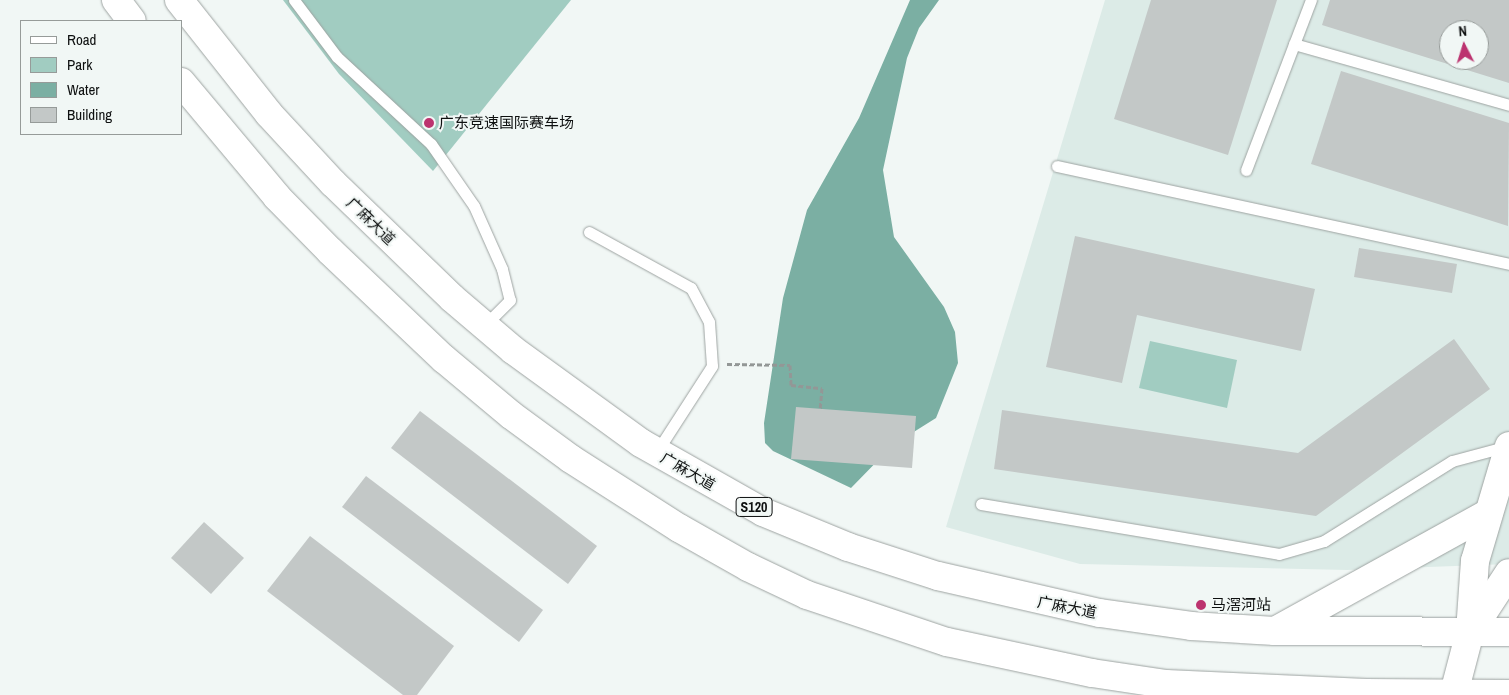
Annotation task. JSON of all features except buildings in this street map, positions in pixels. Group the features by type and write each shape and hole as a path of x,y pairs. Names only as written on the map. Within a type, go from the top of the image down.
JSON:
{"main road":[{"path":"116,0 131,20"},
{"name":"广麻大道","path":"179,0 269,114 333,184 484,326 579,401 656,453 763,512 848,547 938,576 1100,613 1191,626 1275,631 1509,632"},
{"path":"182,83 277,197 330,251 444,359 571,459 679,528 748,568 806,595 885,623 947,642 1092,674 1166,684 1509,694"},
{"path":"1454,693 1470,632 1475,561 1509,446"},
{"path":"1275,631 1489,513"},
{"path":"1470,632 1509,573"}],"lane":[{"path":"294,0 337,57 430,144 474,206 502,269 510,300 484,326"},
{"path":"1246,170 1311,0"},
{"path":"1294,44 1509,105"},
{"path":"1057,166 1509,264"},
{"path":"588,232 691,288 709,322 712,366 656,453"},
{"path":"981,504 1279,554 1324,541 1452,461 1509,446"}],"path":[{"path":"742,362 790,365 791,385 822,388 820,409"}],"shaded area":[{"path":"1105,0 1509,0 1509,564 1347,570 1080,564 946,527"}],"green space":[{"name":"广东竞速国际赛车场","path":"283,0 571,0 433,171 339,74"},
{"path":"1150,341 1237,360 1227,408 1139,388"}],"water":[{"path":"910,0 939,0 919,28 907,58 883,170 894,237 944,307 955,332 958,363 936,418 893,445 851,488 773,451 765,443 764,423 783,298 807,210 859,118"}],"place":[{"name":"广东竞速国际赛车场","path":"429,123"},
{"name":"马滘河站","path":"1201,605"}]}
